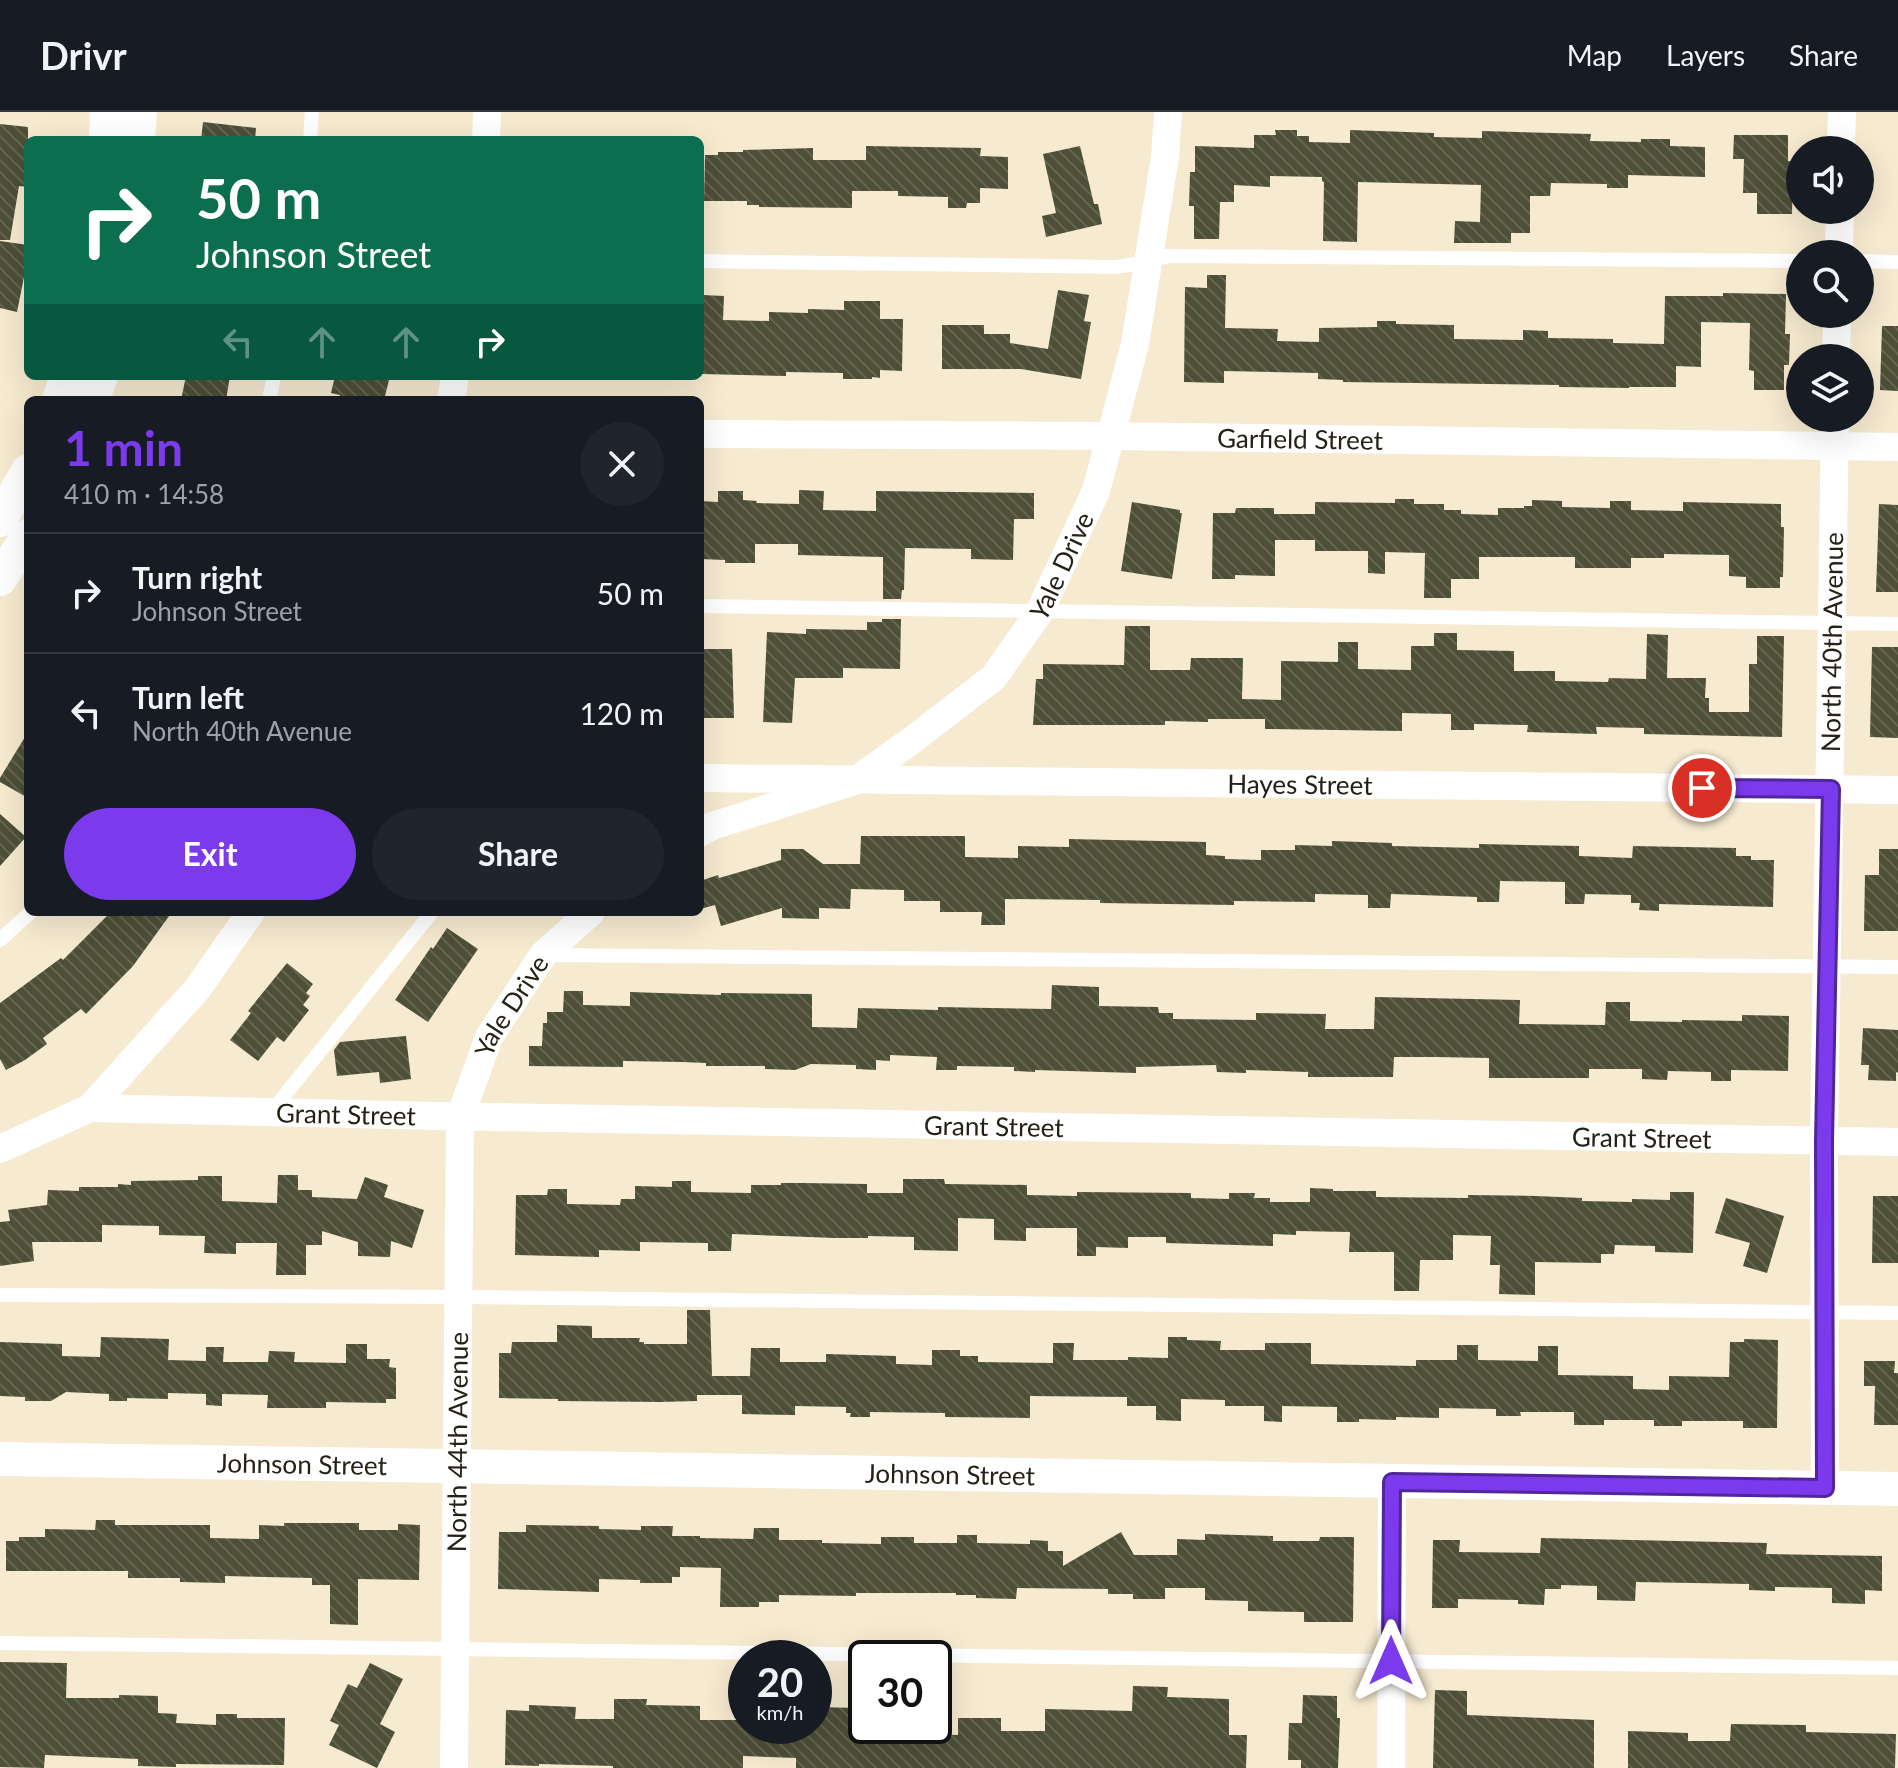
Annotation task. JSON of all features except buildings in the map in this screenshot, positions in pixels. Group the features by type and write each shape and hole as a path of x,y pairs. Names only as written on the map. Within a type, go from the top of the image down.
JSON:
{"street":[{"path":"106,136 107,112"},
{"path":"138,136 140,112"},
{"path":"486,136 487,112"},
{"name":"Yale Drive","path":"704,831 855,781 994,677 1040,611 1096,491 1135,344 1165,157 1168,112"},
{"path":"1841,136 1842,112"},
{"name":"North 40th Avenue","path":"1825,1488 1824,1141 1835,432"},
{"name":"Garfield Street","path":"704,434 1111,436 1898,447"},
{"path":"0,520 24,478"},
{"path":"0,577 24,542"},
{"name":"Hayes Street","path":"704,778 1898,790"},
{"path":"0,1149 90,1108 198,988 248,916"},
{"name":"Yale Drive","path":"460,1117 489,1037 543,955 587,916"},
{"name":"Grant Street","path":"90,1108 1898,1142"},
{"name":"North 44th Avenue","path":"454,1768 460,1117"},
{"name":"Johnson Street","path":"0,1459 1898,1489"},
{"path":"1391,1768 1392,1482"}],"lane":[{"path":"310,136 312,112"},
{"path":"704,261 1115,267 1167,256 1786,261"},
{"path":"1874,261 1898,262"},
{"path":"704,606 1898,624"},
{"path":"0,940 27,916"},
{"path":"271,1112 429,916"},
{"path":"543,955 1898,967"},
{"path":"0,1295 1898,1313"},
{"path":"0,1643 1898,1668"}],"route":[{"path":"1391,1661 1392,1482 1825,1488 1824,1141 1831,789 1702,788"}]}
